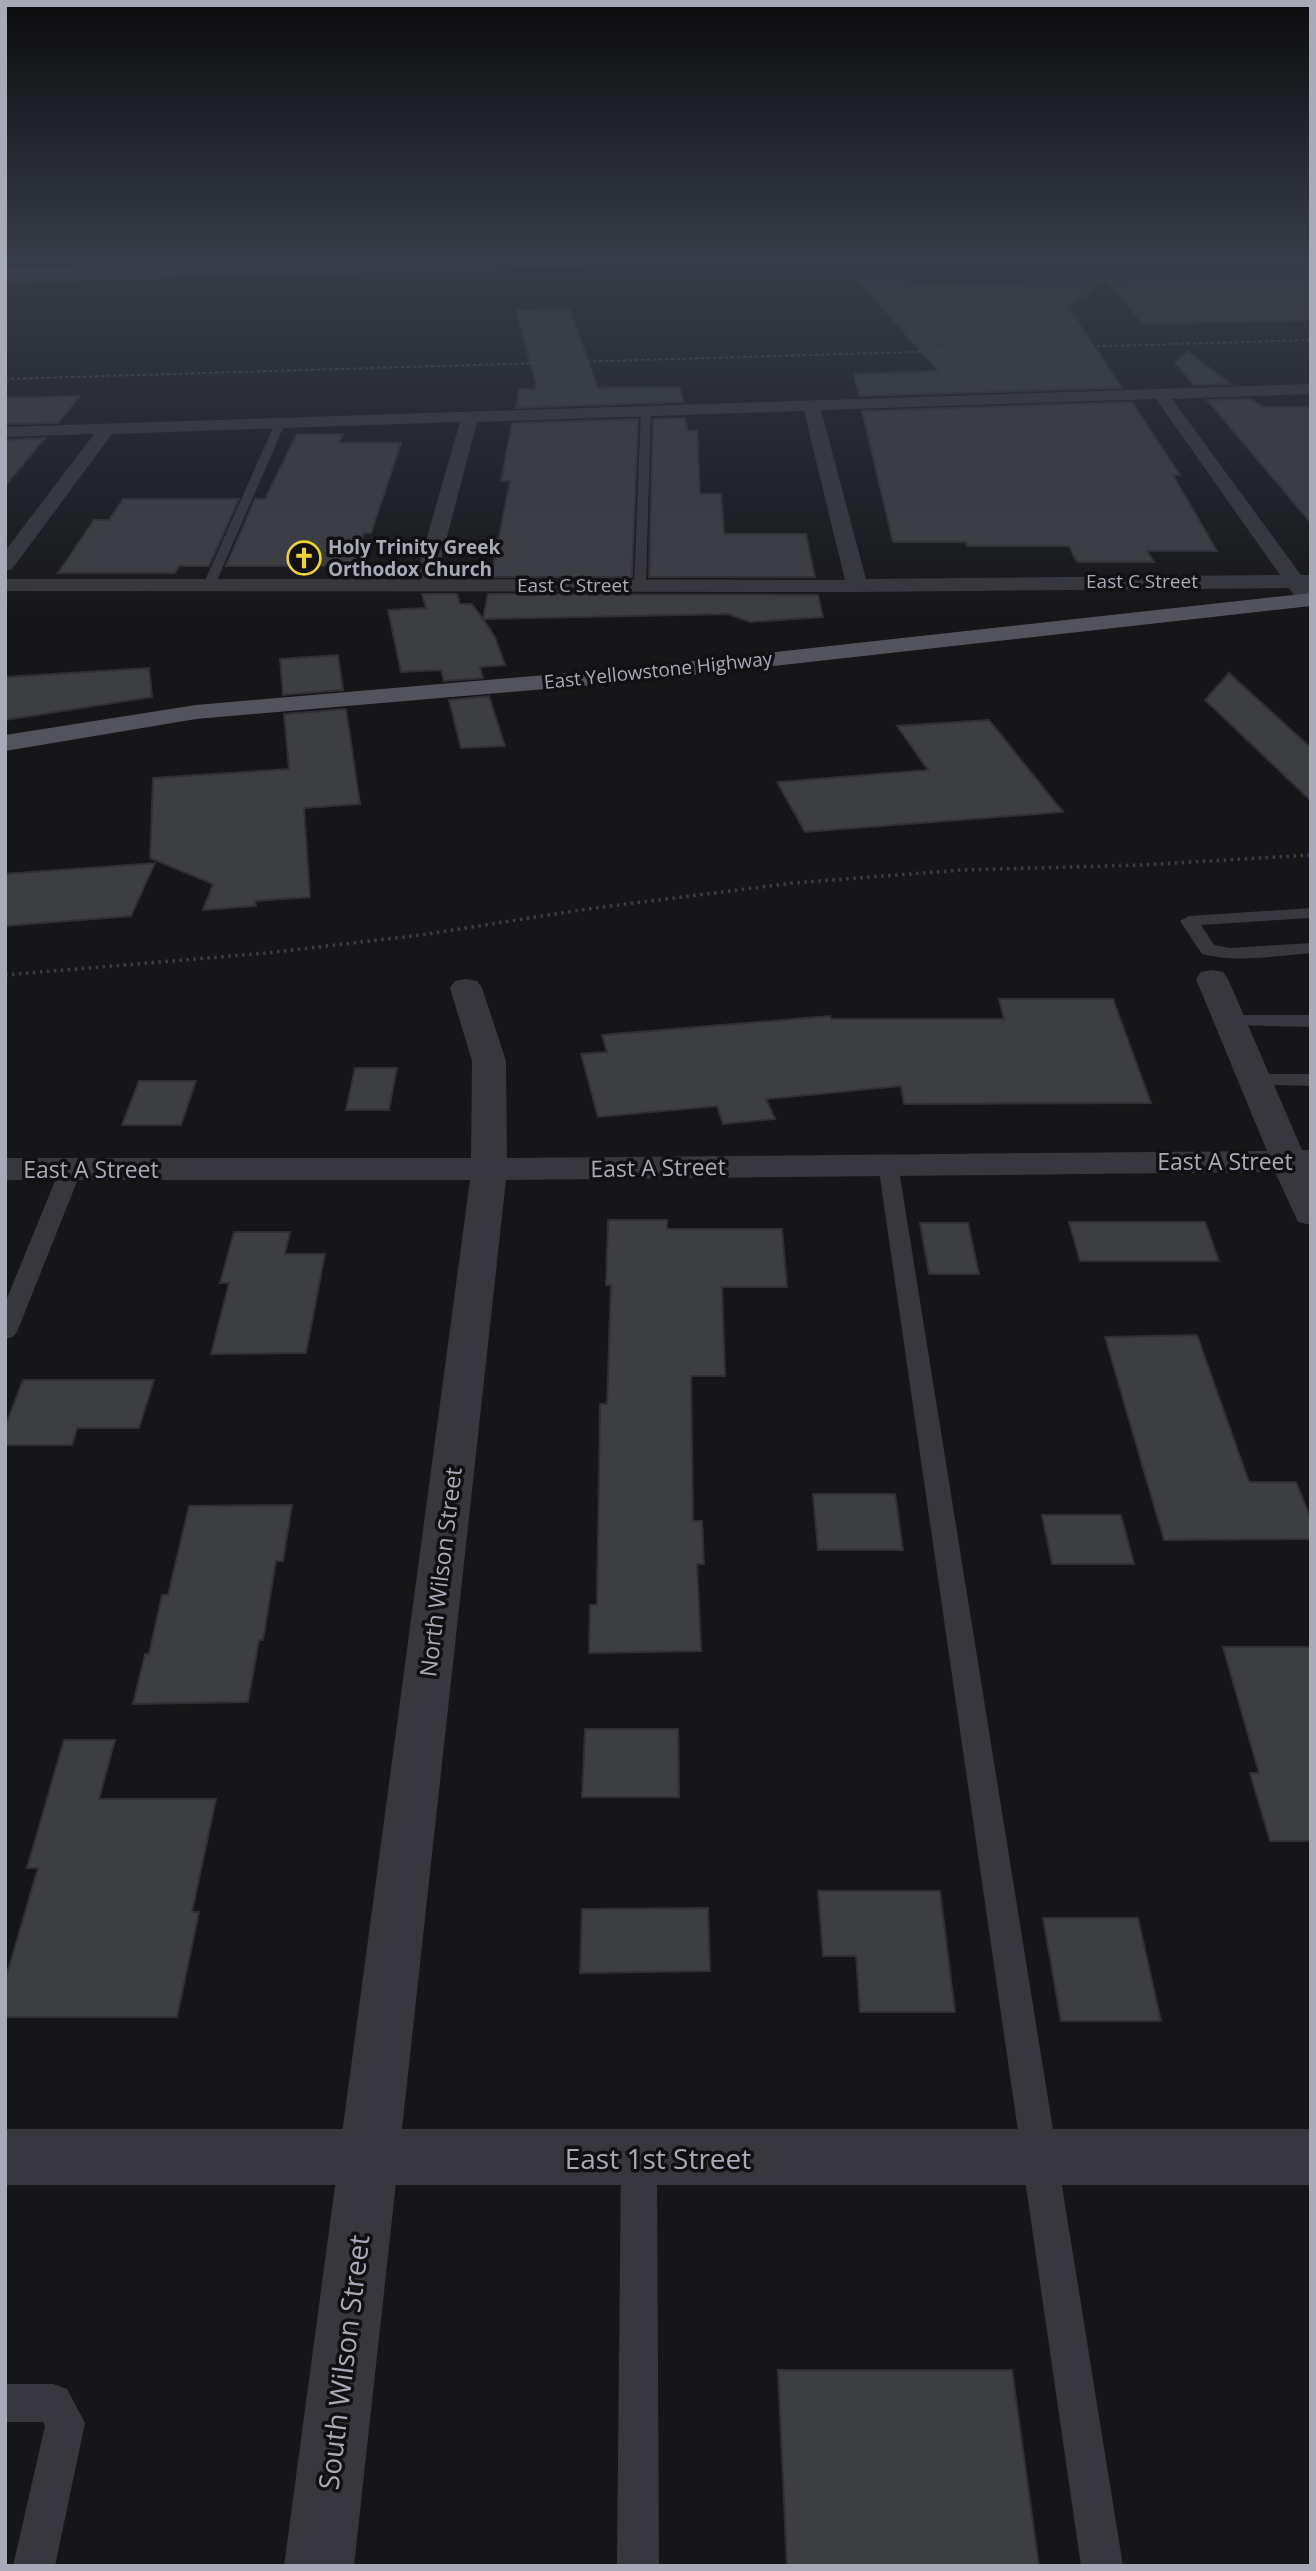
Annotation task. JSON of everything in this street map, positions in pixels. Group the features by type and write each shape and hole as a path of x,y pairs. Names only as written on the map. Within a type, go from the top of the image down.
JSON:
{"main road":[{"name":"East Yellowstone Highway","path":"5,743 196,712 639,674 1178,612 1306,590"}],"street":[{"path":"5,432 1311,389"},
{"path":"1162,396 1306,590"},
{"path":"811,405 856,586"},
{"path":"424,586 470,417"},
{"path":"5,565 107,429"},
{"name":"East C Street","path":"5,585 972,584 1306,590"},
{"name":"East C Street","path":"972,584 1120,593 1160,601 1178,612"},
{"path":"1212,979 1255,1080 1299,1161 1311,1214"},
{"name":"North Wilson Street","path":"367,2158 489,1169 489,1061 466,989"},
{"name":"East A Street","path":"5,1169 489,1169 1299,1161"},
{"name":"East 1st Street","path":"5,2157 1311,2157"},
{"name":"South Wilson Street","path":"319,2566 367,2158"}],"lane":[{"path":"640,585 646,410"},
{"path":"209,585 281,421"},
{"path":"1311,913 1189,921 1208,950 1230,953 1311,948"},
{"path":"1230,1021 1311,1021"},
{"path":"1255,1080 1311,1080"},
{"path":"888,1164 1102,2566"},
{"path":"5,1332 71,1169"},
{"path":"638,2566 639,2158"},
{"path":"5,2403 53,2403 65,2423 34,2566"}],"path":[{"path":"5,975 267,954 793,883 962,870 1141,865 1311,855"}],"building":[{"path":"534,377 594,377 598,388 680,387 683,402 516,408 519,389 535,389"},
{"path":"855,377 1115,377 1122,388 859,396"},
{"path":"1187,377 1222,377 1231,384 1194,385"},
{"path":"80,396 58,423 5,424 5,398"},
{"path":"1251,399 1263,407 1311,407 1311,523 1207,400"},
{"path":"1132,402 1180,475 1173,475 1217,551 1147,551 1154,562 1077,562 1069,546 967,546 966,542 893,542 862,411"},
{"path":"685,418 688,431 697,431 700,494 721,494 724,534 806,534 815,577 649,577 653,419"},
{"path":"638,419 632,577 491,577 510,481 501,481 512,423"},
{"path":"297,434 343,434 339,443 401,443 371,533 364,533 353,566 226,566 255,499 265,499"},
{"path":"45,438 5,486 5,440"},
{"path":"123,499 239,499 209,566 179,566 175,573 58,573 94,520 109,520"},
{"path":"422,594 457,594 460,604 472,604 495,637 505,665 480,667 483,678 444,681 441,670 401,672 388,610 426,608"},
{"path":"488,594 818,595 823,617 750,622 728,614 483,619"},
{"path":"338,655 343,690 283,695 280,659"},
{"path":"149,668 152,697 5,720 5,677"},
{"path":"1229,673 1311,748 1311,801 1205,700"},
{"path":"489,696 505,746 461,748 449,700"},
{"path":"346,709 360,804 304,808 310,897 255,901 256,906 203,910 213,884 150,858 153,778 289,769 284,714"},
{"path":"989,720 1063,812 805,832 777,782 928,770 897,726"},
{"path":"155,863 131,916 5,926 5,874"},
{"path":"999,999 1113,999 1151,1103 904,1104 901,1086 766,1099 775,1119 723,1124 717,1106 598,1117 581,1054 607,1052 602,1035 830,1016 831,1019 1004,1019"},
{"path":"355,1068 397,1068 389,1110 346,1110"},
{"path":"139,1081 196,1081 181,1125 122,1125"},
{"path":"608,1220 667,1220 667,1229 782,1229 787,1287 722,1287 725,1376 691,1376 693,1521 702,1521 704,1564 697,1564 701,1651 589,1653 590,1605 597,1605 600,1404 607,1404 611,1285 606,1285"},
{"path":"1069,1222 1205,1222 1219,1261 1080,1261"},
{"path":"920,1223 968,1223 979,1274 929,1274"},
{"path":"234,1232 290,1232 285,1254 325,1254 306,1353 211,1354 229,1283 220,1283"},
{"path":"1197,1335 1249,1482 1296,1482 1311,1519 1311,1539 1164,1540 1105,1337"},
{"path":"23,1380 154,1380 139,1428 77,1428 72,1445 5,1445 5,1427"},
{"path":"813,1494 895,1494 903,1550 818,1550"},
{"path":"292,1505 283,1561 276,1561 263,1640 259,1640 248,1702 133,1704 145,1654 149,1654 162,1595 168,1595 189,1506"},
{"path":"1042,1515 1121,1515 1134,1564 1052,1564"},
{"path":"1223,1647 1311,1647 1311,1841 1270,1841 1250,1773 1259,1773"},
{"path":"585,1729 678,1729 679,1797 582,1797"},
{"path":"64,1740 115,1740 99,1799 216,1799 192,1912 199,1912 177,2017 5,2017 5,1981 38,1868 27,1868"},
{"path":"818,1891 940,1891 955,2012 860,2012 856,1956 823,1956"},
{"path":"708,1908 710,1971 580,1973 582,1909"},
{"path":"1043,1918 1138,1918 1161,2021 1061,2021"},
{"path":"778,2370 1012,2370 1039,2566 787,2566"}],"railway":[{"path":"5,379 73,377"}],"place":[{"name":"Holy Trinity Greek Orthodox Church","path":"304,558"}]}
